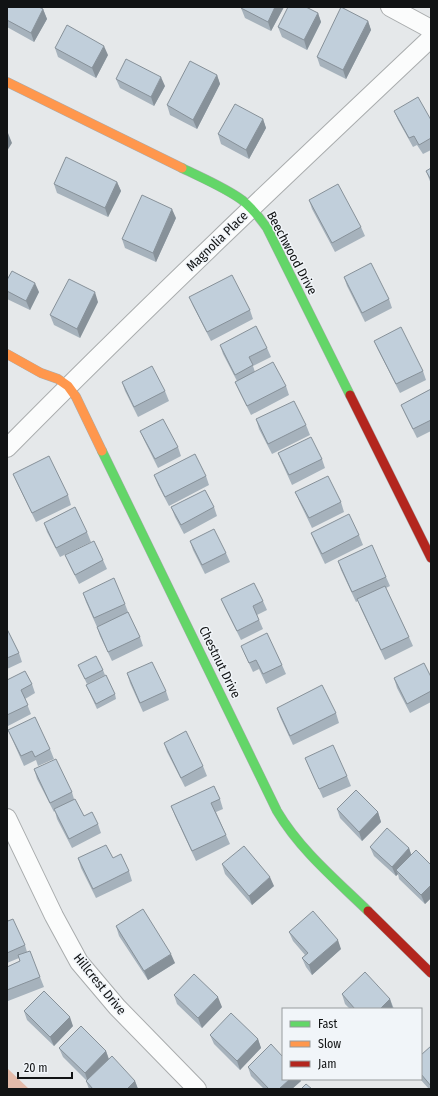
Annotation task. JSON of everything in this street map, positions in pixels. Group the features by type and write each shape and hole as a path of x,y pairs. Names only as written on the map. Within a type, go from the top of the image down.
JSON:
{"street":[{"path":"390,7 431,30"},
{"name":"Magnolia Place","path":"7,448 68,386 251,208 431,38"},
{"name":"Beechwood Drive","path":"7,82 220,187 242,200 251,208 267,228 431,558"},
{"name":"Chestnut Drive","path":"7,354 41,373 58,379 68,386 76,397 263,779 272,802 284,825 302,846 431,973"},
{"name":"Hillcrest Drive","path":"7,818 54,916 79,962 117,1007 197,1089"}],"shaded area":[{"path":"7,1068 29,1089 7,1089"}],"building":[{"path":"7,7 39,7 43,9 31,33 7,20"},
{"path":"275,7 268,22 241,8"},
{"path":"288,7 306,7 318,13 304,40 278,27"},
{"path":"341,7 368,21 343,70 317,57"},
{"path":"67,25 104,46 92,68 55,48"},
{"path":"126,59 161,77 151,97 116,79"},
{"path":"190,61 217,75 193,120 167,105"},
{"path":"418,97 431,120 431,138 419,145 414,136 409,138 394,111"},
{"path":"235,104 263,119 246,150 218,134"},
{"path":"66,157 117,182 105,208 54,184"},
{"path":"431,168 431,180 426,171"},
{"path":"338,184 361,227 332,243 309,200"},
{"path":"142,195 172,209 153,253 122,239"},
{"path":"371,263 389,299 362,313 344,277"},
{"path":"12,271 35,283 26,301 7,291 7,280"},
{"path":"232,275 250,310 207,332 189,297"},
{"path":"69,279 95,292 77,329 50,315"},
{"path":"256,326 267,348 249,357 253,365 235,375 220,345"},
{"path":"401,327 423,371 396,384 374,341"},
{"path":"273,362 286,386 247,406 235,382"},
{"path":"152,366 165,391 134,407 122,382"},
{"path":"431,389 431,420 413,429 401,405"},
{"path":"294,401 306,425 268,444 256,419"},
{"path":"163,419 178,447 155,459 140,431"},
{"path":"311,437 322,459 289,475 278,453"},
{"path":"195,454 206,476 165,497 154,475"},
{"path":"49,456 68,495 32,513 13,474"},
{"path":"328,476 341,502 309,518 295,492"},
{"path":"205,490 214,507 181,525 171,507"},
{"path":"75,507 87,532 56,548 44,523"},
{"path":"349,514 359,535 322,554 311,533"},
{"path":"214,529 226,553 202,565 190,541"},
{"path":"94,541 103,560 75,575 65,555"},
{"path":"372,545 386,577 352,592 338,561"},
{"path":"114,578 125,604 94,618 83,593"},
{"path":"254,583 263,601 253,606 259,620 237,631 221,599"},
{"path":"385,586 409,637 381,650 357,599"},
{"path":"128,612 140,637 108,652 97,627"},
{"path":"7,629 19,653 7,658"},
{"path":"267,633 282,665 263,674 256,660 249,663 241,646"},
{"path":"96,656 103,670 85,679 78,665"},
{"path":"152,662 166,691 140,703 127,673"},
{"path":"424,663 431,677 431,691 407,704 394,678"},
{"path":"25,671 32,684 21,690 28,705 7,715 7,680"},
{"path":"106,675 115,694 96,704 86,685"},
{"path":"322,685 336,713 290,736 277,708"},
{"path":"35,717 50,749 35,757 32,751 21,756 8,730"},
{"path":"186,731 203,766 181,778 164,743"},
{"path":"333,745 347,776 319,789 305,758"},
{"path":"56,759 72,792 50,803 34,769"},
{"path":"214,786 220,799 211,803 226,835 192,851 171,806"},
{"path":"356,790 378,812 359,832 337,809"},
{"path":"75,799 84,816 92,812 98,824 69,839 54,809"},
{"path":"387,828 409,848 392,867 370,847"},
{"path":"106,845 113,858 121,854 129,871 93,889 78,858"},
{"path":"244,846 270,877 249,896 222,864"},
{"path":"416,850 431,865 431,885 421,895 396,870"},
{"path":"143,909 171,954 144,971 116,926"},
{"path":"313,911 338,940 309,965 302,958 308,953 289,932"},
{"path":"7,918 8,921 13,919 25,945 7,953"},
{"path":"30,951 40,977 7,990 7,967 20,961 18,955"},
{"path":"365,972 390,999 381,1008 354,1008 342,994"},
{"path":"194,974 218,997 198,1018 174,995"},
{"path":"44,991 70,1017 50,1037 24,1011"},
{"path":"231,1013 258,1039 237,1061 210,1035"},
{"path":"81,1026 106,1051 85,1073 59,1048"},
{"path":"271,1044 282,1056 282,1080 289,1080 279,1089 269,1089 248,1067"},
{"path":"431,1046 431,1086 422,1075 422,1054"},
{"path":"112,1056 135,1081 127,1089 93,1089 86,1081"},
{"path":"306,1084 312,1089 301,1089"}],"traffic: fast":[{"path":"182,168 235,195 252,210 267,228 350,395"},
{"path":"102,451 277,811 296,839 307,852 368,911"}],"traffic: slow":[{"path":"7,82 182,168"},
{"path":"7,354 41,373 58,379 68,386 76,397 102,451"}],"traffic: jam":[{"path":"350,395 431,558"},
{"path":"368,911 431,973"}]}
